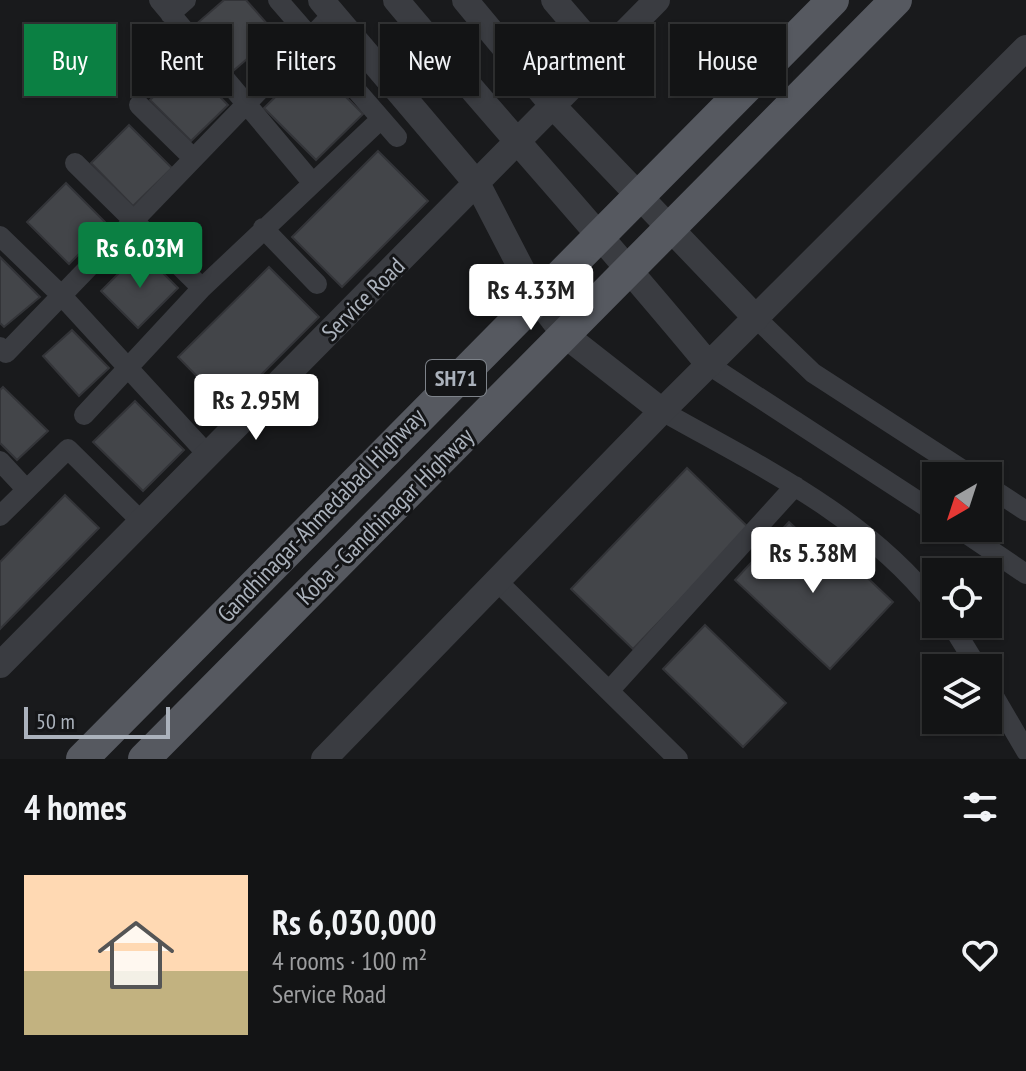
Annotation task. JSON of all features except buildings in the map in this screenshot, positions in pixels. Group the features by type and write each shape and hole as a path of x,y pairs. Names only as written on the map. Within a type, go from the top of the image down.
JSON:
{"main road":[{"name":"Gandhinagar-Ahmedabad Highway","path":"82,759 833,0"},
{"name":"Koba - Gandhinagar Highway","path":"144,759 896,0"}],"street":[{"path":"278,0 298,24"},
{"path":"396,0 517,144 600,233 709,365 922,504"},
{"path":"465,0 553,106 756,318 813,373 950,462"},
{"path":"554,0 575,24"},
{"name":"Service Road","path":"633,24 657,0"},
{"path":"172,5 244,105 311,181"},
{"path":"295,20 323,5"},
{"path":"316,24 323,5"},
{"path":"323,5 478,185 536,297 565,335 662,411 852,522 885,550 922,591"},
{"path":"324,759 662,411 1026,48"},
{"path":"0,347 6,353 253,96"},
{"path":"361,96 397,137"},
{"name":"Service Road","path":"0,665 563,96"},
{"path":"139,105 193,158"},
{"path":"84,415 202,288 311,181 381,119"},
{"path":"75,163 202,288"},
{"path":"263,228 317,284"},
{"path":"0,236 62,296 208,455"},
{"path":"0,516 68,449 142,522"},
{"path":"0,461 26,489"},
{"path":"609,691 795,486"},
{"path":"1002,495 1026,511"},
{"path":"979,542 1026,574"},
{"path":"497,581 678,759"},
{"path":"1002,710 1026,751"}]}
